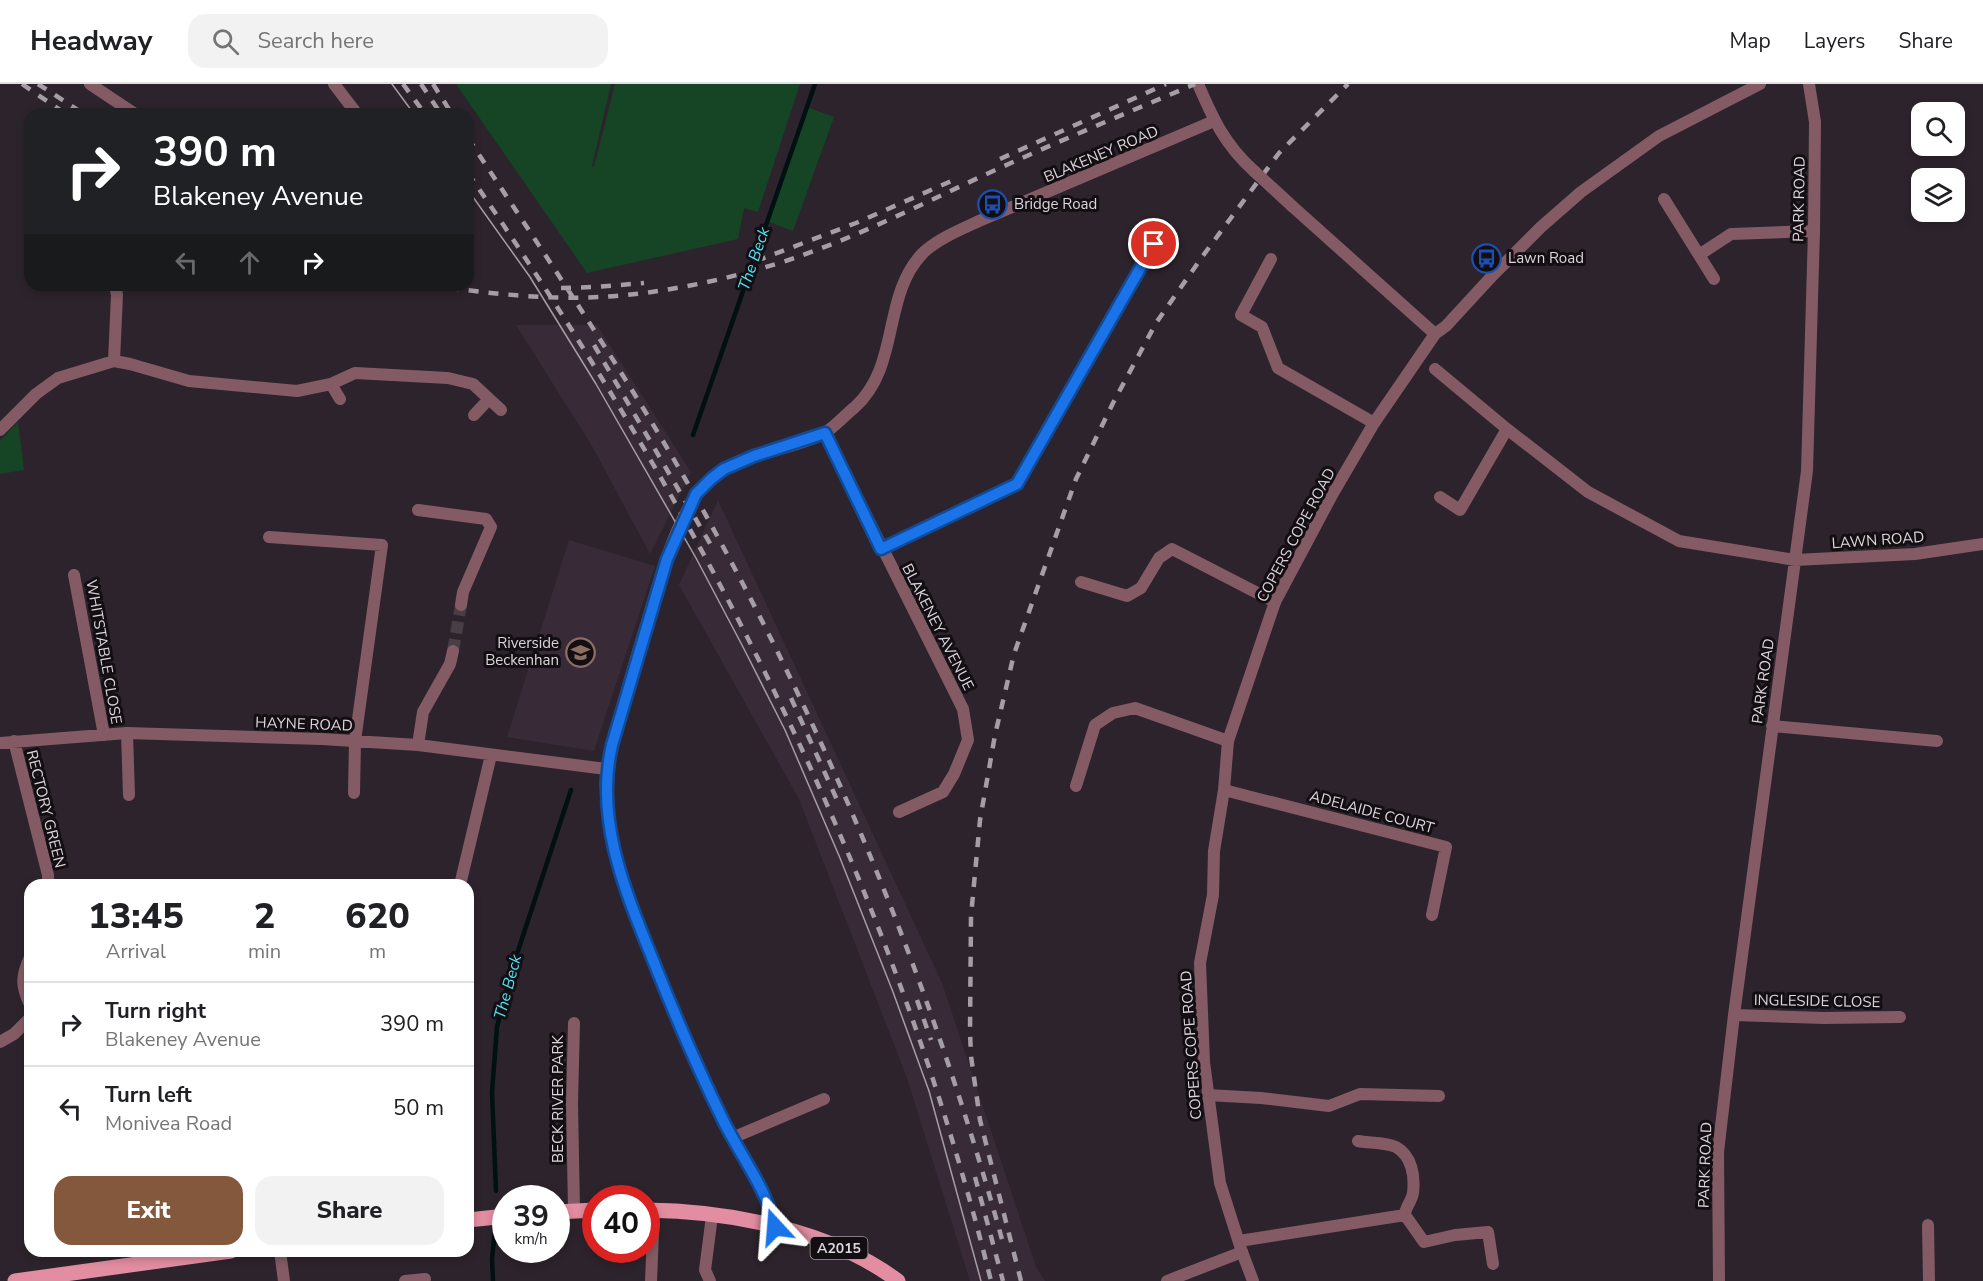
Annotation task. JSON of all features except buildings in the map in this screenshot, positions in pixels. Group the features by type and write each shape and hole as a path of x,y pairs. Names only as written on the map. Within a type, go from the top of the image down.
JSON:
{"main road":[{"path":"570,1210 582,1210"},
{"name":"A2015","path":"660,1211 712,1216 811,1236 849,1251 877,1266 898,1281"},
{"path":"474,1219 492,1217"},
{"path":"15,1281 170,1257"}],"street":[{"path":"90,84 126,108"},
{"path":"334,84 352,108"},
{"name":"COPERS COPE ROAD","path":"1253,1281 1220,1184 1207,1095 1200,963 1213,895 1214,852 1224,790 1228,741 1275,602 1332,495 1374,423 1435,334 1446,326 1492,275 1541,227 1581,192 1659,136 1760,84"},
{"name":"PARK ROAD","path":"1719,1281 1718,1152 1734,1015 1807,471 1815,122 1809,84"},
{"path":"1199,88 1214,121 1234,152 1435,334"},
{"name":"BLAKENEY ROAD","path":"775,1227 771,1210 732,1138 680,1028 621,881 606,806 606,769 640,645 667,559 696,494 711,479 724,469 754,456 825,433 863,399 882,368 905,280 922,253 947,236 979,221 1214,121"},
{"path":"1664,199 1714,279"},
{"path":"1699,255 1731,234 1814,231"},
{"path":"881,549 1017,484 1154,244"},
{"path":"1271,259 1241,315 1262,327 1278,368 1374,423"},
{"path":"114,361 116,291"},
{"path":"0,430 36,394 58,378 114,361 189,381 297,391 331,384 355,373 448,378 473,384 501,410"},
{"name":"LAWN ROAD","path":"1435,369 1588,492 1679,541 1795,560 1915,554 1983,544"},
{"path":"331,384 340,399"},
{"path":"474,416 489,399"},
{"path":"1440,497 1460,510 1507,429"},
{"name":"BLAKENEY AVENUE","path":"825,433 963,709 968,740 954,774 943,792 899,812"},
{"path":"418,510 489,521 491,527 463,592 461,605"},
{"path":"269,537 382,545 355,741 354,793"},
{"path":"1080,582 1127,596 1141,588 1159,558 1172,549 1275,602"},
{"name":"WHITSTABLE CLOSE","path":"74,575 104,735"},
{"path":"418,745 423,712 450,664 453,651"},
{"path":"1076,786 1095,725 1113,713 1135,708 1228,741"},
{"path":"1772,726 1937,741"},
{"path":"127,733 129,795"},
{"name":"HAYNE ROAD","path":"0,743 127,733 355,741 418,745 606,769"},
{"name":"RECTORY GREEN","path":"14,741 48,879"},
{"path":"461,879 491,755"},
{"name":"ADELAIDE COURT","path":"1224,790 1446,847 1432,915"},
{"path":"24,969 24,994"},
{"name":"INGLESIDE CLOSE","path":"1734,1015 1824,1018 1900,1017"},
{"name":"BECK RIVER PARK","path":"574,1023 572,1103 574,1210"},
{"path":"0,1042 14,1034 24,1024"},
{"path":"1207,1095 1261,1098 1329,1106 1360,1094 1439,1096"},
{"path":"732,1138 824,1099"},
{"path":"1358,1141 1395,1146 1408,1158 1414,1173 1413,1196 1405,1215 1424,1242 1455,1235 1488,1232 1493,1264"},
{"path":"1167,1281 1240,1247 1405,1215"},
{"path":"710,1281 705,1270 712,1216"},
{"path":"1928,1225 1929,1281"},
{"path":"281,1257 284,1281"},
{"path":"651,1263 651,1281"},
{"path":"405,1281 425,1279"}],"shaded area":[{"path":"516,325 597,325 691,472 650,554 592,446"},
{"path":"718,500 942,983 1036,1267 1045,1281 970,1281 907,1078 799,799 679,585"},
{"name":"Riverside Beckenhan","path":"569,540 655,566 594,751 507,737"}],"green space":[{"path":"456,84 611,84 592,166 594,167 615,84 800,84 758,212 744,208 738,239 587,273"},
{"path":"807,107 834,117 793,231 766,221"},
{"path":"18,422 24,470 0,474 0,441"}],"waterway":[{"name":"The Beck","path":"693,435 815,84"},
{"name":"The Beck","path":"496,1185 492,1092 497,1027 513,966 571,790"},
{"name":"The Beck","path":"492,1263 493,1281"}],"tunnel":[{"path":"453,651 461,605"}],"tram line":[{"path":"392,84 410,108"},
{"path":"474,198 530,277 596,384 696,558 785,730 840,858 929,1091 981,1281"}],"railway":[{"path":"22,84 57,108"},
{"path":"38,84 75,108"},
{"path":"403,84 421,108"},
{"path":"421,84 437,108"},
{"path":"433,84 448,108"},
{"path":"1000,159 1166,84"},
{"path":"471,291 557,298 600,297 675,288 753,271 849,237 1016,161 1195,84"},
{"path":"1021,1281 980,1120 970,1032 971,916 980,820 995,735 1014,654 1076,479 1156,323 1279,153 1348,84"},
{"path":"474,147 592,327 681,472 755,607 798,695 839,783 913,964 946,1056 1003,1243"},
{"path":"756,261 856,223 956,179"},
{"path":"474,182 554,301 635,433 710,567 780,703 844,843 900,986 950,1132 991,1281"},
{"path":"561,288 644,283"},
{"path":"594,345 715,552"},
{"path":"791,698 838,802"},
{"path":"917,1000 931,1040"},
{"path":"975,1177 1003,1281"}],"place":[{"name":"Bridge Road","path":"993,204"},
{"name":"Lawn Road","path":"1487,258"},
{"name":"Riverside Beckenhan","path":"580,652"}],"route":[{"path":"775,1227 771,1210 723,1120 671,1006 621,881 606,806 606,769 640,645 667,559 696,494 711,479 724,469 754,456 825,433 881,549 1017,484 1154,244"}]}
